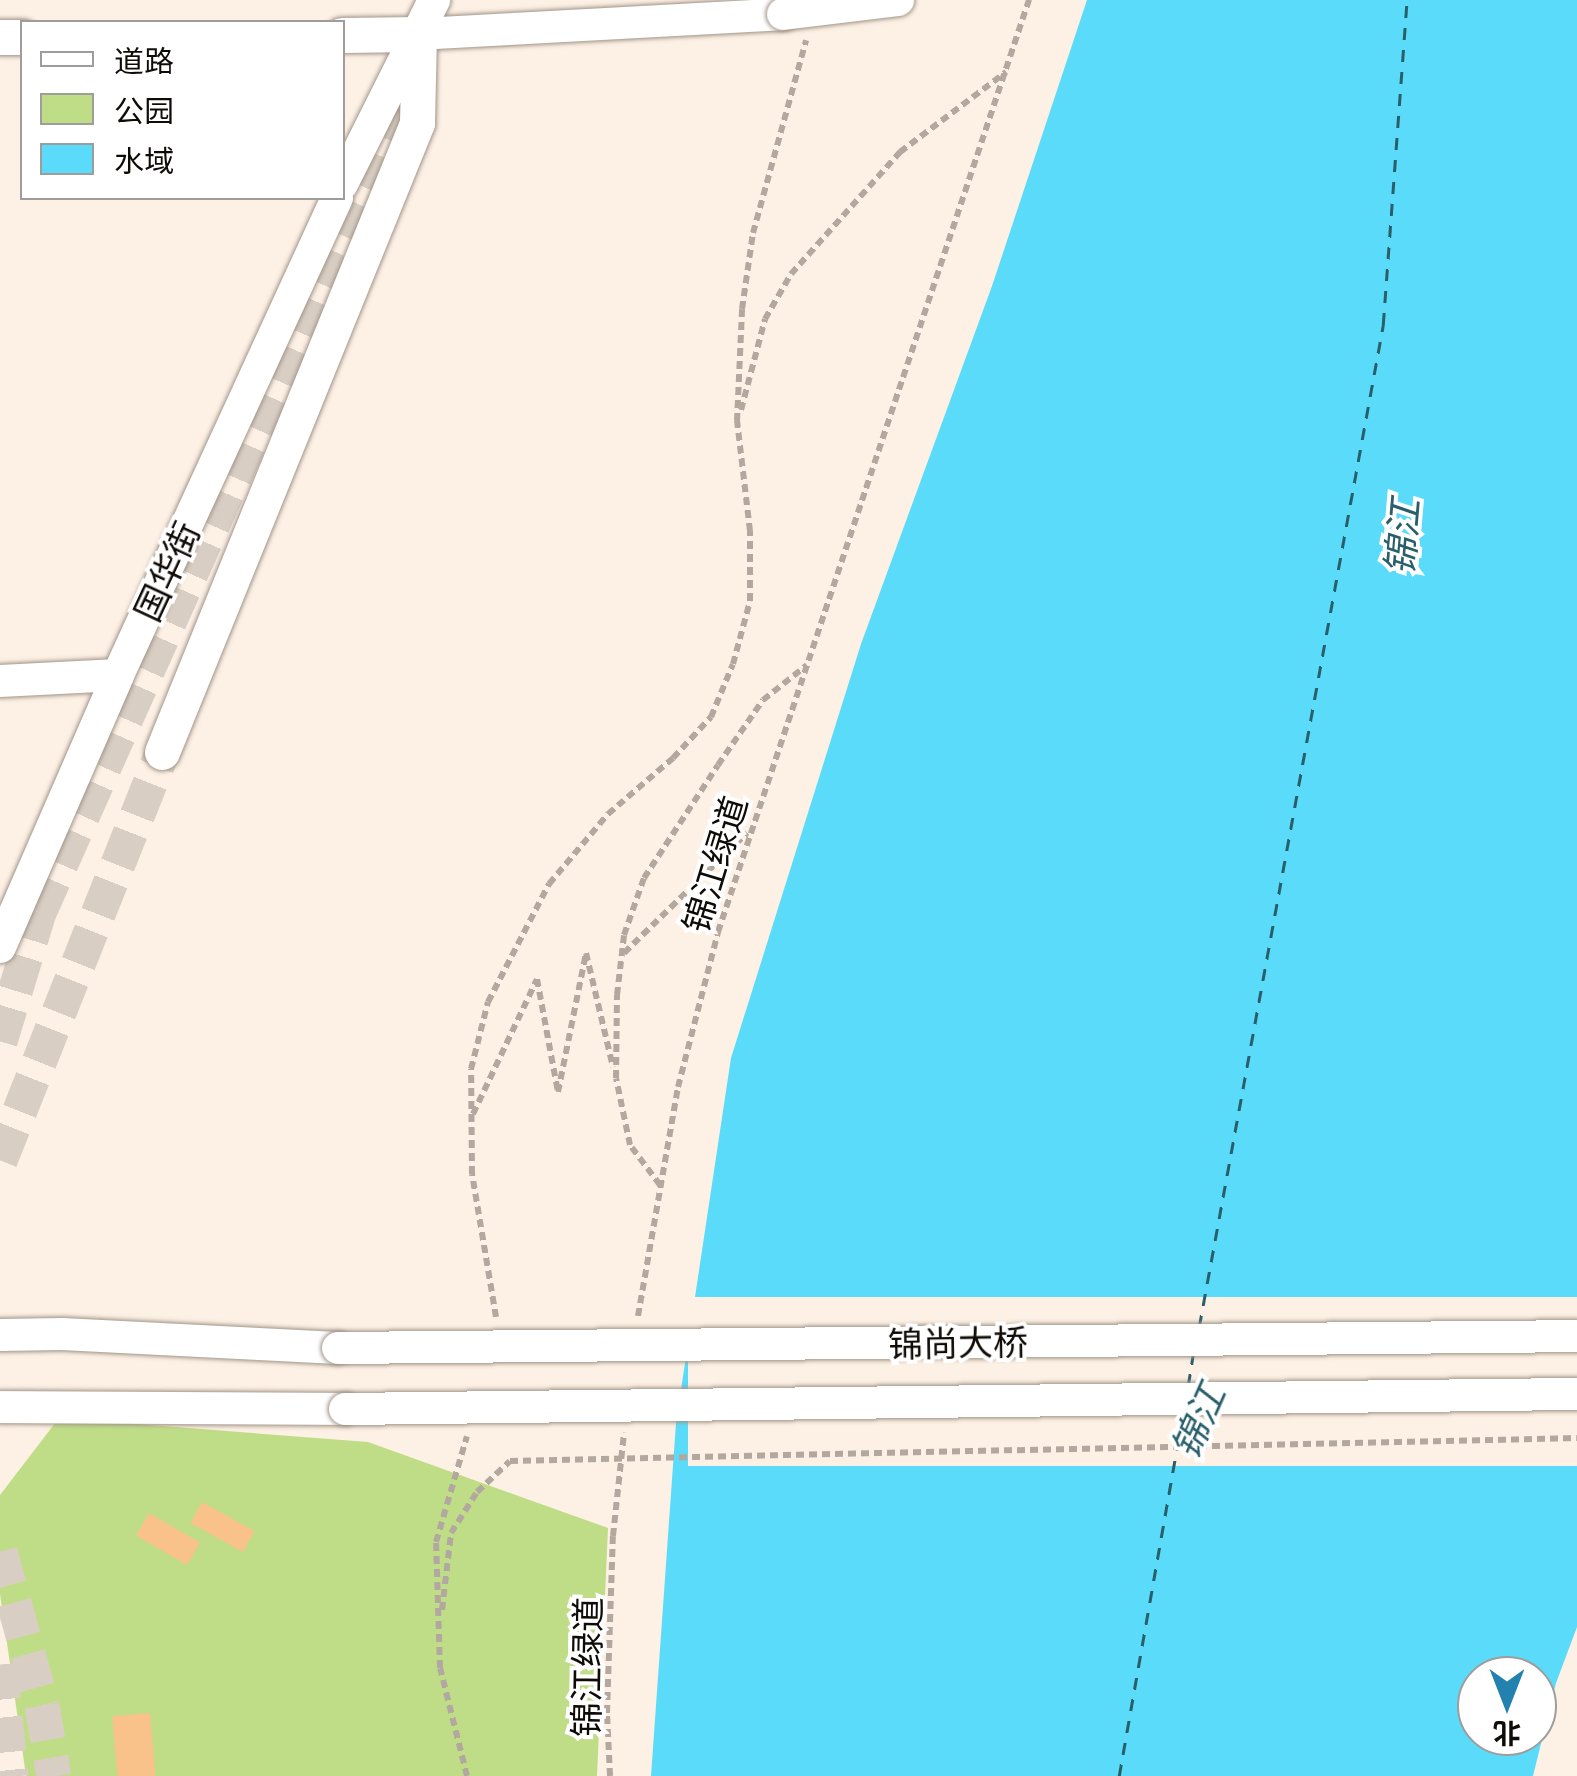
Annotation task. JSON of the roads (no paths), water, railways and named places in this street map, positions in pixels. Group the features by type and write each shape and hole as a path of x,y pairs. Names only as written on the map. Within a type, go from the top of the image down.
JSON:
{"main road":[{"path":"162,752 417,123 419,34 345,34"}],"street":[{"path":"345,178 434,0"},
{"path":"419,34 795,24 898,0"},
{"name":"国华街","path":"0,947 118,675 335,200"},
{"path":"0,681 118,675"},
{"name":"锦尚大桥","path":"0,1335 62,1334 338,1348 1577,1336"},
{"name":"锦尚大桥","path":"0,1407 345,1409 1577,1394"}],"water":[{"name":"锦江","path":"1087,0 1577,0 1577,1627 1557,1680 1557,1656 1457,1656 1457,1756 1538,1756 1533,1776 651,1776 676,1423 731,1058 861,644 992,286"}],"tunnel":[{"path":"0,1041 39,912 417,68"},
{"path":"0,1160 162,752"},
{"path":"0,1551 42,1705 54,1776"},
{"path":"0,1664 11,1776"}]}
